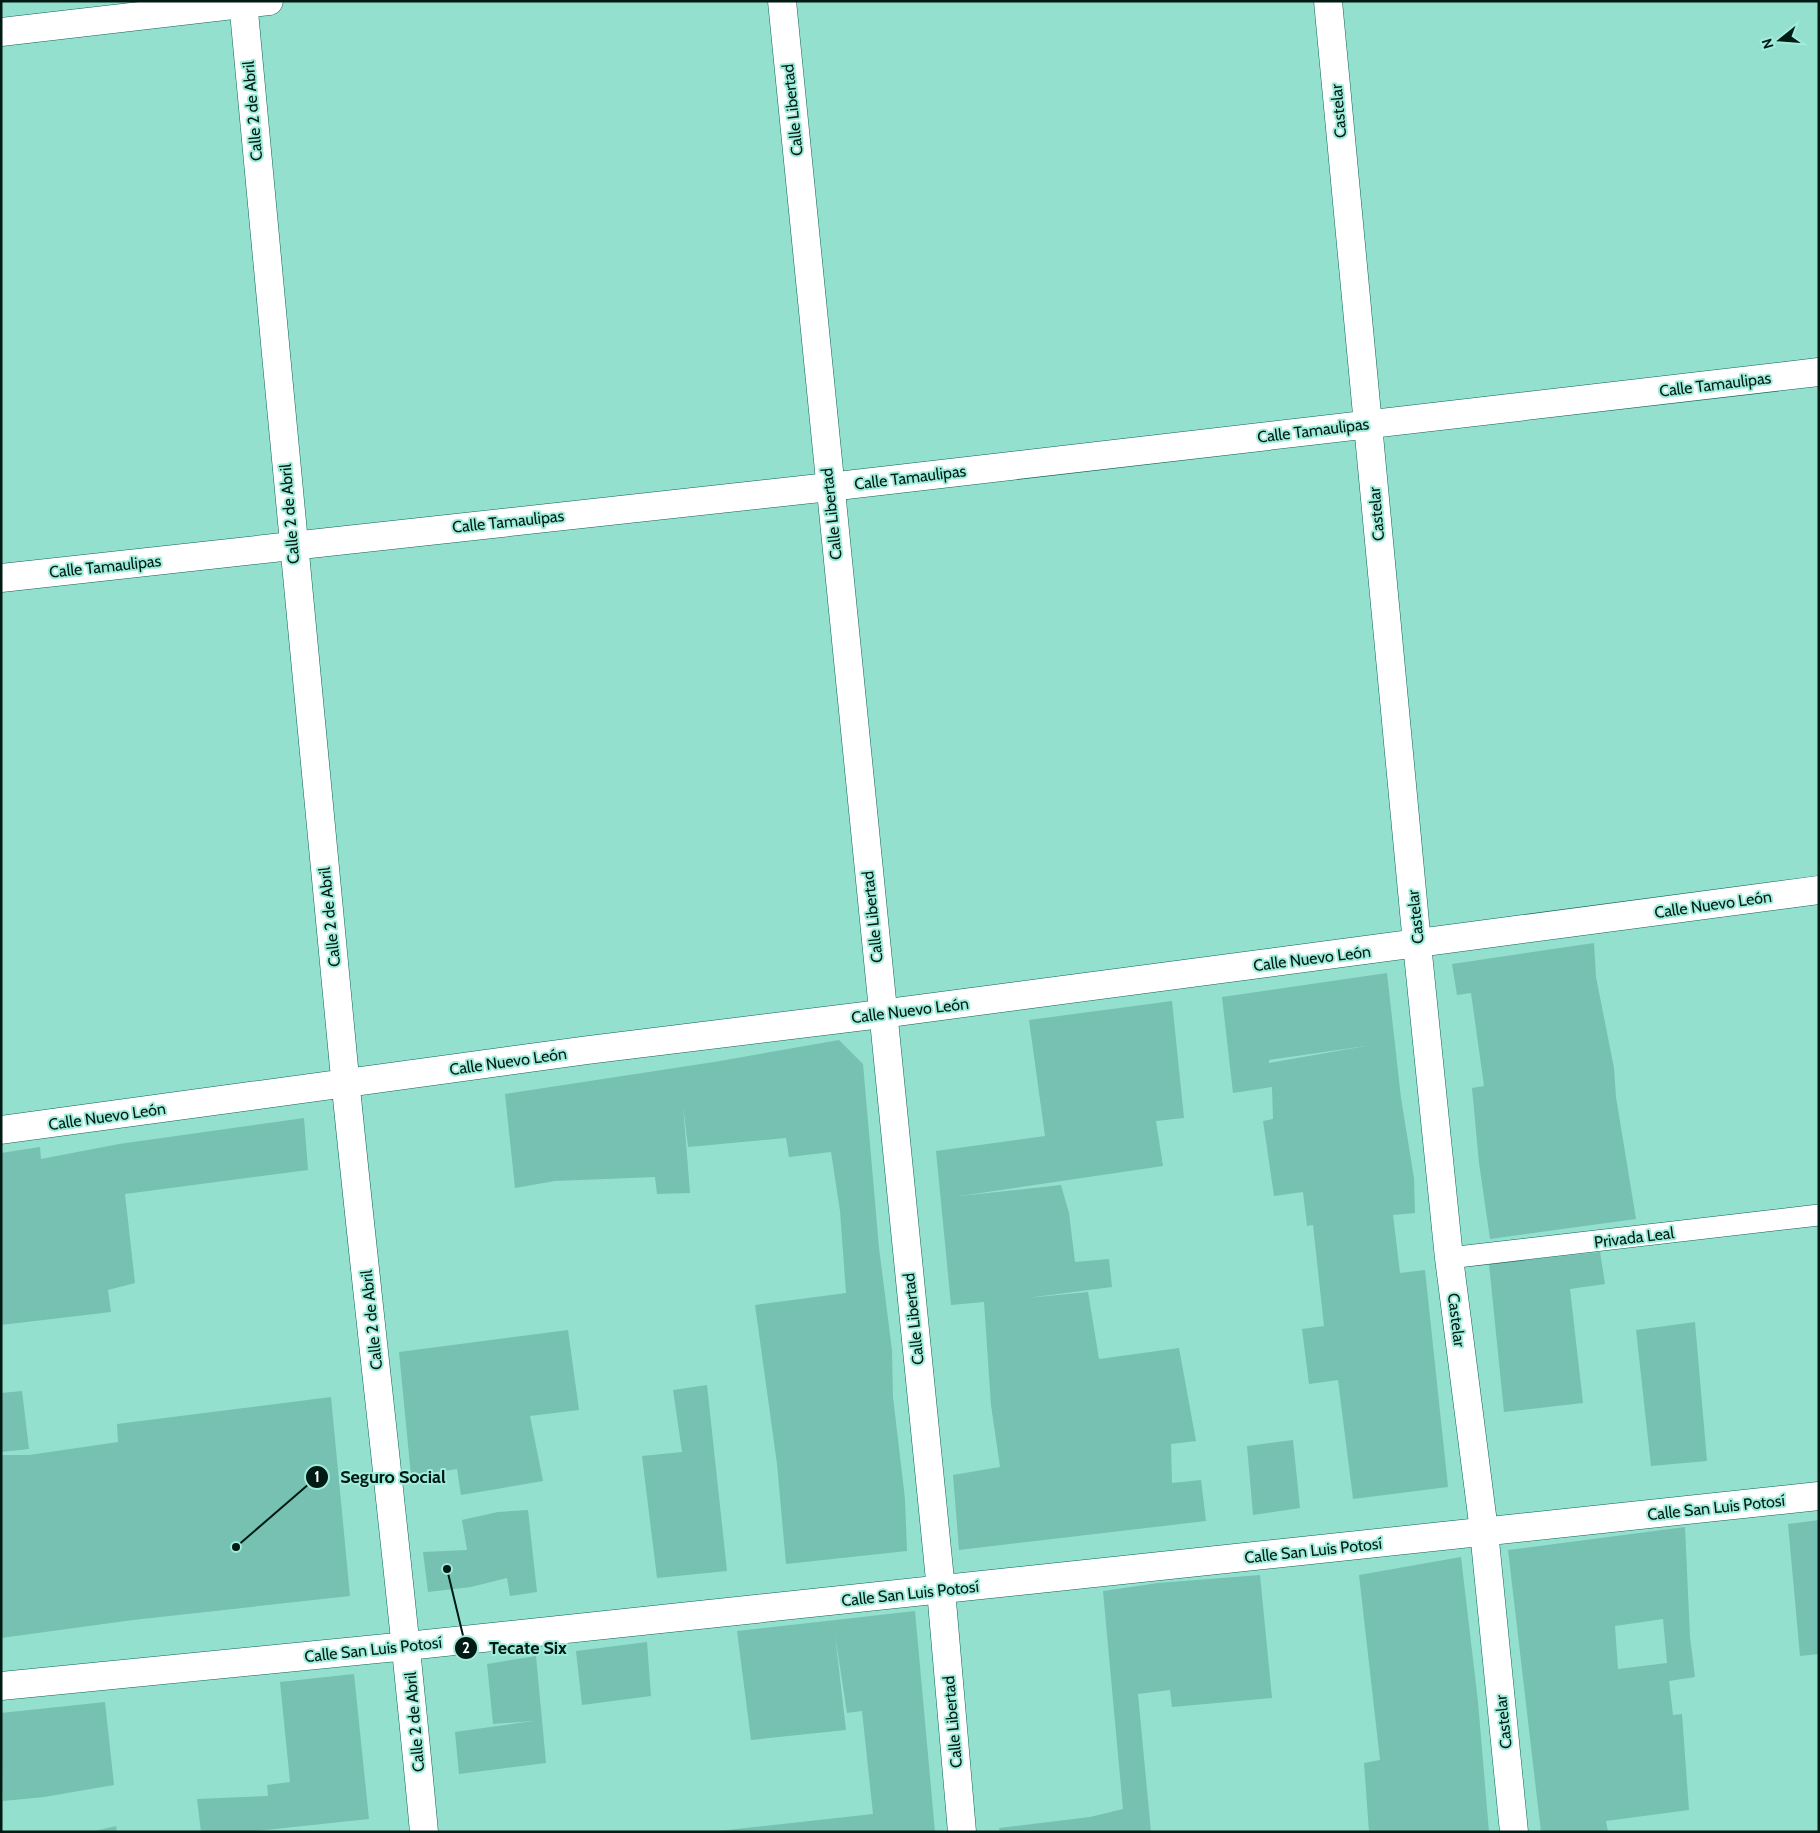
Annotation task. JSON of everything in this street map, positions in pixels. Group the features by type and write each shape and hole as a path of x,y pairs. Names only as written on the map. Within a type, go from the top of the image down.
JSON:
{"street":[{"path":"1,32 269,1"},
{"name":"Calle Libertad","path":"782,1 881,1014 941,1590 962,1832"},
{"name":"Castelar","path":"1328,1 1417,944 1449,1258 1484,1531 1514,1832"},
{"name":"Calle 2 de Abril","path":"243,3 292,545 346,1084 407,1646 424,1832"},
{"name":"Calle Tamaulipas","path":"1,578 829,487 1819,372"},
{"name":"Calle Nuevo León","path":"1,1130 588,1050 881,1014 1819,890"},
{"name":"Calle San Luis Potosí","path":"1,1686 407,1646 1819,1496"}],"lane":[{"name":"Privada Leal","path":"1449,1258 1819,1215"}],"building":[{"path":"1594,943 1596,977 1614,1068 1616,1097 1636,1219 1490,1239 1479,1163 1472,1088 1484,1086 1471,993 1457,995 1452,964"},
{"path":"1387,973 1401,1098 1414,1178 1415,1213 1393,1215 1400,1273 1425,1270 1448,1487 1353,1499 1338,1380 1309,1384 1302,1329 1324,1326 1313,1225 1307,1226 1303,1192 1274,1196 1263,1121 1273,1119 1272,1087 1233,1093 1222,997","holes":["1366,1046 1269,1063 1269,1060"]},
{"path":"1172,1001 1184,1118 1156,1121 1163,1166 960,1196 1061,1185 1069,1213 1075,1262 1109,1259 1112,1287 1027,1298 1088,1292 1099,1359 1179,1348 1196,1441 1171,1444 1172,1483 1201,1480 1206,1521 959,1550 953,1475 1000,1467 991,1405 984,1302 951,1305 936,1151 1045,1136 1029,1020"},
{"path":"839,1040 863,1064 879,1248 892,1350 893,1397 905,1499 907,1551 786,1564 777,1464 755,1305 846,1293 840,1211 831,1152 789,1157 786,1138 688,1147 683,1105 690,1193 657,1194 655,1177 555,1181 515,1188 505,1094 714,1062"},
{"path":"304,1118 308,1170 125,1194 135,1283 108,1290 111,1312 1,1325 1,1153 40,1147 41,1159 119,1144"},
{"path":"1600,1252 1605,1284 1570,1289 1583,1403 1504,1412 1489,1264"},
{"path":"1695,1322 1707,1461 1651,1466 1636,1330"},
{"path":"568,1330 579,1410 530,1416 543,1481 461,1495 457,1469 411,1476 399,1352"},
{"path":"707,1385 727,1571 657,1578 642,1456 682,1452 673,1390"},
{"path":"22,1391 29,1449 1,1452 1,1393"},
{"path":"331,1397 350,1596 133,1620 1,1638 1,1455 29,1455 118,1442 117,1424"},
{"path":"1293,1440 1300,1508 1253,1515 1247,1446"},
{"path":"528,1510 537,1592 510,1596 507,1578 471,1587 428,1592 423,1552 467,1550 462,1520 498,1512"},
{"path":"1819,1520 1819,1654 1800,1656 1788,1524"},
{"path":"1685,1527 1690,1637 1695,1677 1669,1681 1673,1715 1682,1714 1689,1810 1606,1821 1608,1832 1541,1832 1508,1550","holes":["1663,1619 1667,1663 1618,1669 1615,1626"]},
{"path":"1461,1557 1478,1702 1489,1832 1369,1832 1364,1763 1380,1760 1359,1575"},
{"path":"1260,1575 1272,1698 1172,1707 1170,1690 1138,1694 1151,1832 1000,1832 999,1828 1090,1817 1123,1809 1103,1591 1158,1583"},
{"path":"915,1611 935,1832 709,1832 873,1814 862,1711 847,1713 835,1635 846,1730 751,1740 737,1631"},
{"path":"647,1642 651,1696 582,1705 576,1651"},
{"path":"536,1656 546,1763 459,1774 455,1732 534,1721 493,1724 487,1664"},
{"path":"354,1674 369,1819 247,1832 201,1832 197,1799 268,1796 267,1785 290,1782 280,1682"},
{"path":"105,1702 114,1785 44,1797 3,1801 1,1713"},
{"path":"116,1826 117,1832 95,1832 95,1831"}],"place":[{"name":"Seguro Social","path":"236,1547"},
{"name":"Tecate Six","path":"447,1569"}]}
